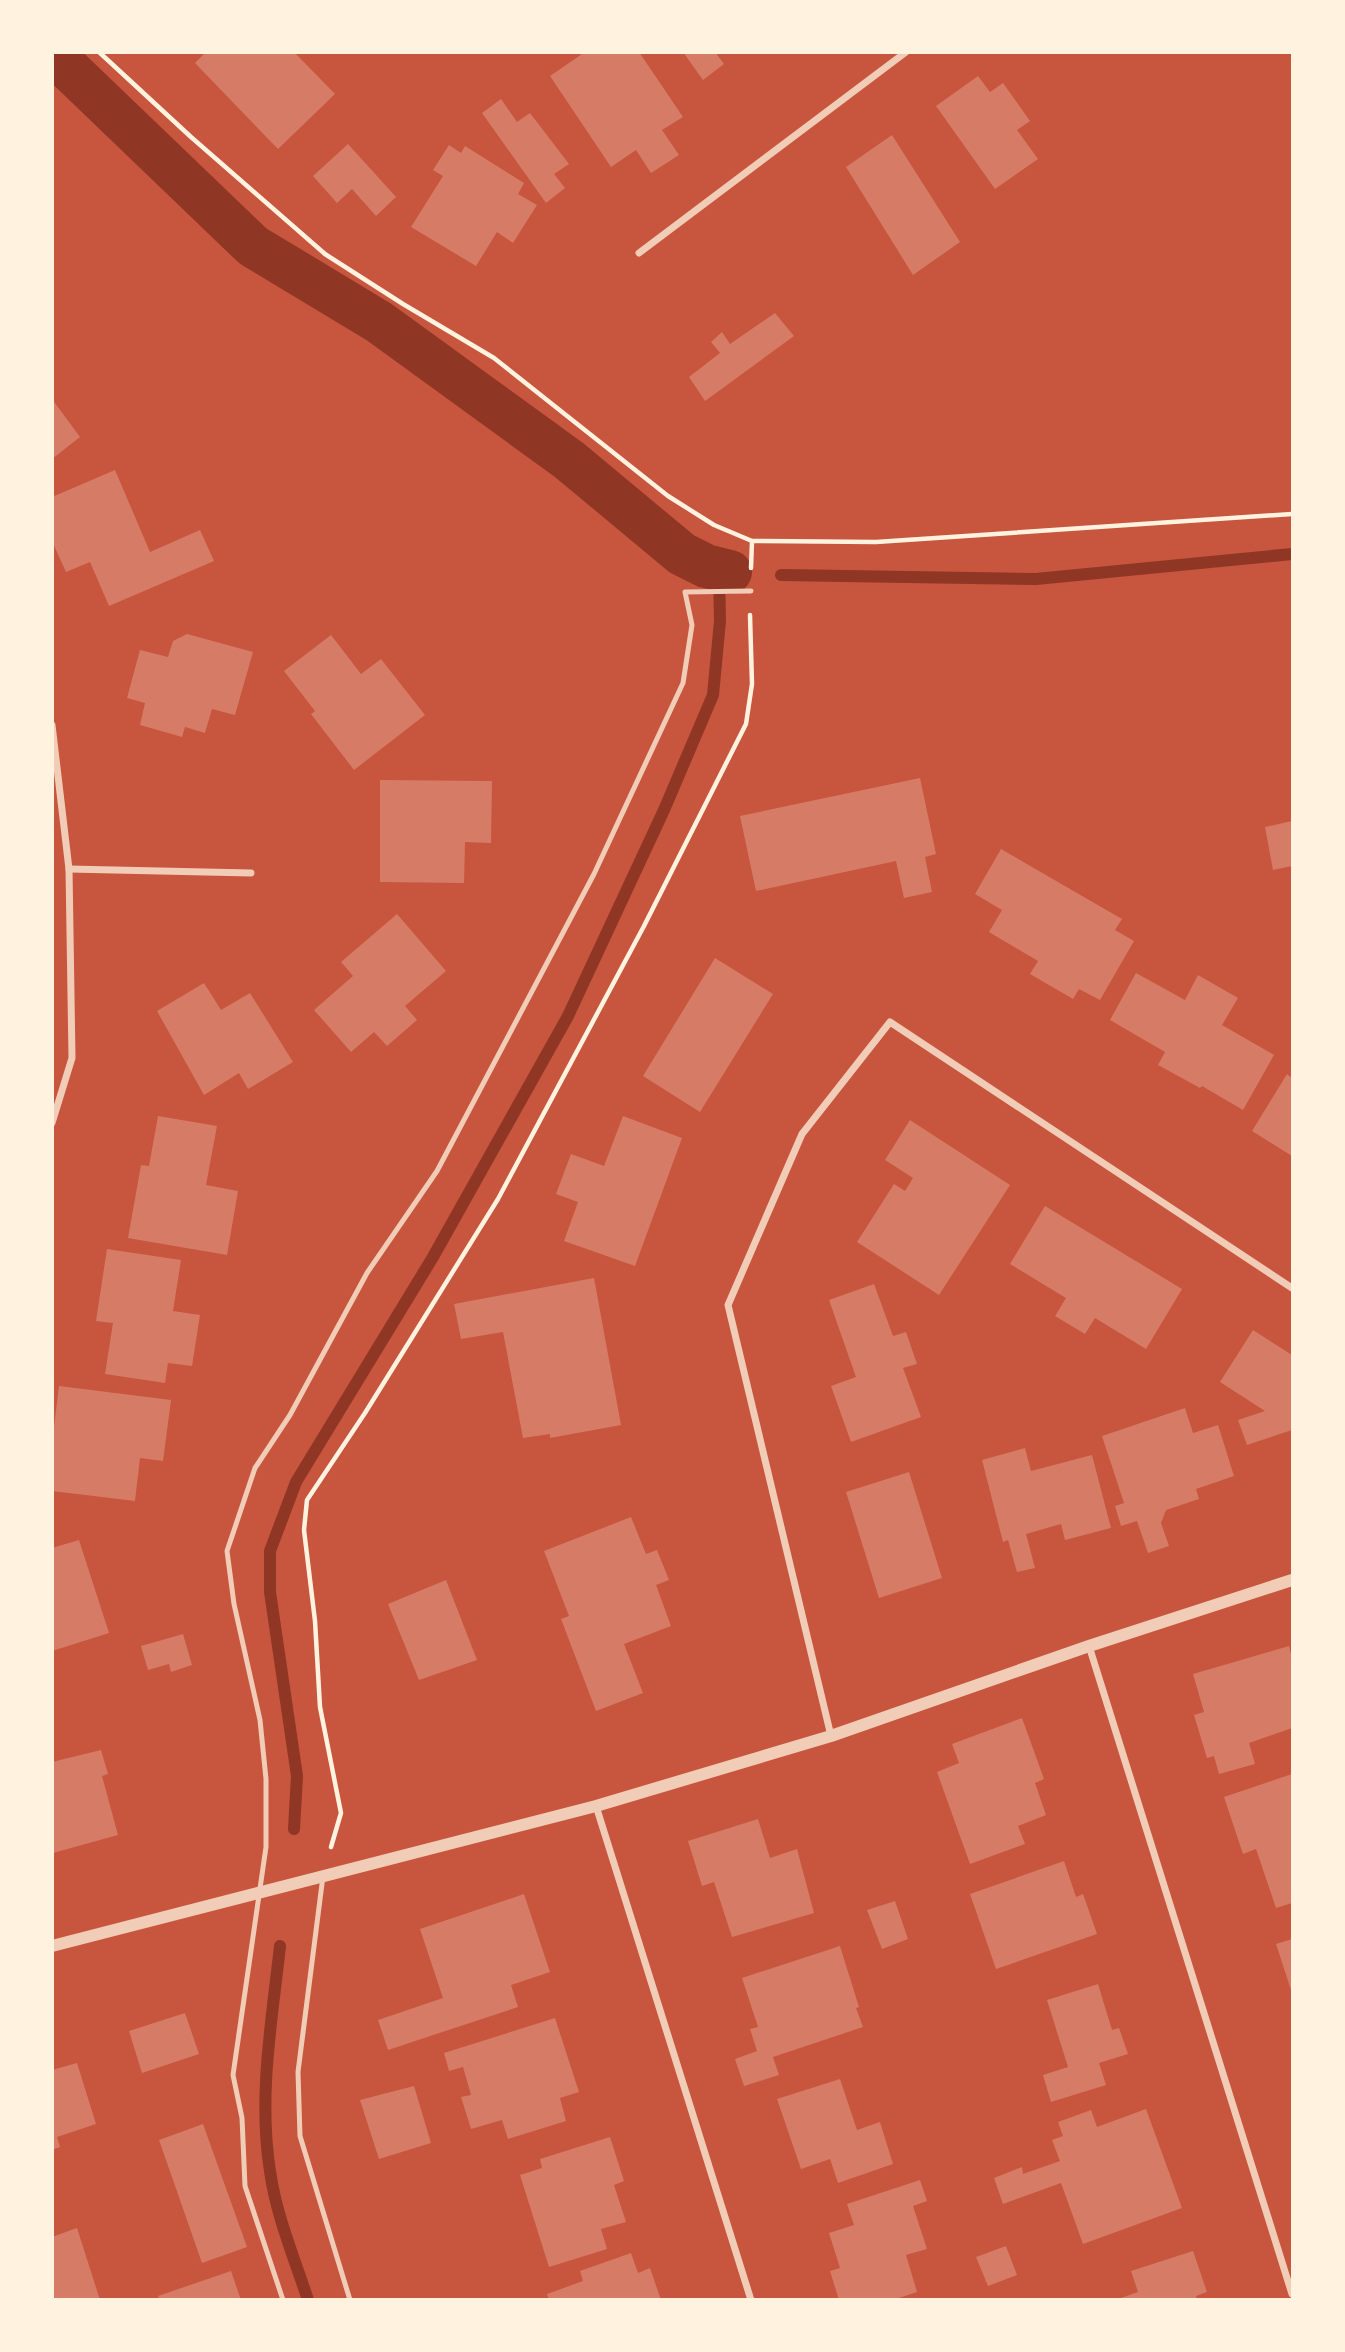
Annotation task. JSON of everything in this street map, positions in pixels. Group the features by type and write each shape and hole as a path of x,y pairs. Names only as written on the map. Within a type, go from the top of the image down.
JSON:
{"street":[{"path":"639,253 906,52"},
{"path":"52,725 69,869 72,1058 52,1123"},
{"path":"69,869 251,873"},
{"path":"831,1736 728,1305 802,1134 890,1022 1293,1288"},
{"path":"52,1947 596,1806 831,1736 1089,1646 1293,1580"},
{"path":"1089,1646 1293,2294"},
{"path":"596,1806 751,2300"}],"lane":[{"path":"283,2300 245,2186 242,2118 233,2075 266,1847 266,1779 260,1720 234,1604 227,1551 255,1468 290,1416 367,1273 437,1171 594,873 683,683 691,625 685,592 751,591"},
{"path":"323,1876 298,2072 300,2136 350,2300"}],"path":[{"path":"99,52 191,138 325,254 402,304 494,358 668,496 714,525 752,541 876,541 1293,514"},
{"path":"323,1876 341,1813 320,1707 315,1621 304,1530 307,1500 365,1413 499,1199 644,926 746,724 751,684 752,541"}],"building":[{"path":"206,52 294,52 335,94 278,149 195,63"},
{"path":"585,52 639,52 683,117 662,130 679,155 651,173 636,150 611,167 550,76"},
{"path":"683,52 715,52 724,64 703,80"},
{"path":"978,76 990,92 1003,83 1030,121 1017,130 1038,159 995,189 936,106"},
{"path":"501,99 517,122 530,113 569,164 554,174 565,188 546,203 482,113"},
{"path":"892,135 960,242 913,275 846,167"},
{"path":"348,144 396,197 376,216 352,189 337,203 313,176"},
{"path":"449,145 461,153 465,146 524,183 518,194 537,205 513,243 497,232 476,266 411,227 443,176 433,170"},
{"path":"775,313 794,336 705,401 689,377 720,353 711,342 722,332 730,344"},
{"path":"52,399 80,437 52,459"},
{"path":"115,470 150,552 200,530 214,561 109,606 90,562 66,572 52,541 52,497"},
{"path":"187,634 253,652 235,715 212,709 205,733 185,727 182,737 140,725 145,703 127,698 140,650 168,657 173,641"},
{"path":"331,635 361,674 381,659 425,715 354,770 311,714 315,711 284,671"},
{"path":"920,778 936,854 925,857 932,892 904,898 896,861 756,891 740,816"},
{"path":"380,780 492,781 491,843 465,842 464,883 380,882"},
{"path":"1292,821 1292,866 1273,870 1265,827"},
{"path":"1001,849 1122,919 1115,930 1134,941 1100,1000 1079,989 1073,999 1030,974 1038,961 989,932 1002,910 975,894"},
{"path":"397,914 446,971 405,1006 417,1020 387,1046 374,1032 351,1052 314,1010 353,976 341,962"},
{"path":"715,958 773,994 700,1112 643,1076"},
{"path":"1136,973 1185,1000 1198,975 1238,998 1222,1025 1274,1055 1243,1110 1158,1065 1165,1052 1110,1020"},
{"path":"204,983 221,1010 250,993 293,1062 248,1089 239,1073 204,1095 157,1011"},
{"path":"1287,1074 1292,1078 1292,1156 1252,1131"},
{"path":"158,1116 217,1126 206,1185 238,1191 227,1255 128,1238 141,1165 149,1166"},
{"path":"623,1116 682,1138 635,1266 564,1241 578,1202 556,1194 571,1154 604,1166"},
{"path":"910,1120 1010,1185 939,1295 857,1242 894,1184 905,1191 913,1178 885,1160"},
{"path":"1045,1206 1182,1289 1146,1349 1095,1318 1085,1334 1055,1316 1066,1298 1010,1264"},
{"path":"107,1249 181,1260 173,1311 200,1315 192,1366 168,1363 165,1383 105,1374 113,1323 96,1321"},
{"path":"594,1278 621,1425 550,1438 550,1434 523,1438 503,1332 461,1339 454,1304"},
{"path":"874,1284 893,1336 906,1332 917,1364 903,1368 921,1417 851,1442 831,1386 856,1377 829,1300"},
{"path":"1253,1330 1292,1355 1292,1430 1247,1445 1238,1420 1265,1411 1220,1382"},
{"path":"59,1386 171,1400 163,1461 140,1458 135,1501 52,1491 52,1443"},
{"path":"1185,1408 1193,1433 1218,1425 1234,1476 1196,1489 1199,1499 1166,1510 1161,1523 1169,1546 1148,1553 1137,1521 1121,1526 1115,1506 1124,1503 1102,1436"},
{"path":"1025,1448 1031,1471 1092,1455 1111,1528 1065,1540 1061,1524 1026,1534 1035,1568 1017,1572 1008,1540 1003,1542 982,1460"},
{"path":"909,1472 942,1578 879,1598 846,1492"},
{"path":"631,1517 646,1554 657,1550 669,1580 656,1585 671,1626 624,1644 643,1693 596,1711 561,1619 569,1616 544,1551"},
{"path":"79,1540 109,1633 52,1651 52,1548"},
{"path":"446,1580 477,1660 419,1680 388,1604"},
{"path":"183,1634 192,1665 171,1672 169,1664 148,1670 141,1646"},
{"path":"1289,1646 1292,1658 1292,1728 1249,1743 1255,1764 1219,1774 1214,1756 1207,1758 1194,1715 1204,1712 1193,1674"},
{"path":"1022,1718 1044,1779 1035,1783 1046,1815 1018,1826 1025,1844 970,1864 937,1772 959,1763 952,1744"},
{"path":"101,1750 108,1774 102,1776 118,1835 53,1853 52,1762"},
{"path":"1292,1774 1292,1903 1276,1908 1256,1849 1243,1854 1224,1797"},
{"path":"758,1819 770,1858 797,1849 814,1913 732,1937 714,1882 702,1886 688,1841"},
{"path":"1064,1861 1076,1897 1083,1894 1097,1934 996,1969 970,1894"},
{"path":"524,1894 550,1972 511,1985 518,2007 388,2050 378,2020 443,1998 420,1929"},
{"path":"895,1901 908,1939 882,1949 867,1910"},
{"path":"1292,1939 1292,1993 1276,1944"},
{"path":"840,1946 863,2027 773,2057 779,2075 744,2086 735,2059 757,2051 750,2029 758,2027 742,1978"},
{"path":"1098,1984 1112,2030 1119,2028 1128,2054 1099,2063 1106,2085 1051,2102 1043,2075 1068,2067 1047,2000"},
{"path":"185,2013 199,2054 142,2073 129,2031"},
{"path":"555,2018 579,2092 560,2098 566,2121 508,2139 502,2120 471,2129 461,2097 471,2095 463,2067 449,2071 444,2053"},
{"path":"77,2063 96,2124 57,2137 60,2147 52,2150 52,2070"},
{"path":"840,2079 857,2130 880,2122 893,2164 838,2183 830,2159 801,2169 777,2099"},
{"path":"414,2086 431,2143 379,2159 360,2100"},
{"path":"1146,2109 1182,2208 1083,2244 1061,2183 1003,2204 994,2178 1022,2167 1023,2174 1060,2161 1052,2140 1063,2136 1058,2122 1091,2110 1097,2127"},
{"path":"203,2124 247,2247 202,2263 159,2140"},
{"path":"610,2137 624,2181 614,2185 626,2222 601,2229 607,2249 549,2267 520,2175 542,2168 540,2159"},
{"path":"920,2180 927,2201 913,2206 927,2249 906,2255 917,2292 893,2300 839,2300 830,2271 840,2268 829,2233 854,2225 847,2204"},
{"path":"77,2228 100,2300 52,2300 52,2237"},
{"path":"1006,2246 1017,2275 988,2286 976,2257"},
{"path":"1193,2251 1207,2292 1196,2296 1197,2300 1115,2300 1138,2292 1131,2271"},
{"path":"631,2253 638,2273 650,2268 661,2300 549,2300 547,2294 583,2281 580,2271"},
{"path":"231,2271 241,2300 160,2300 158,2296"}],"waterway":[{"path":"52,53 253,246 379,322 569,460 682,554 706,566 730,572"},
{"path":"781,575 1036,579 1292,554"},
{"path":"294,1829 297,1776 270,1592 270,1551 296,1482 433,1257 568,1016 664,810 713,695 720,621 719,571"},
{"path":"280,1946 267,2058 267,2143 276,2204 308,2300"}]}
